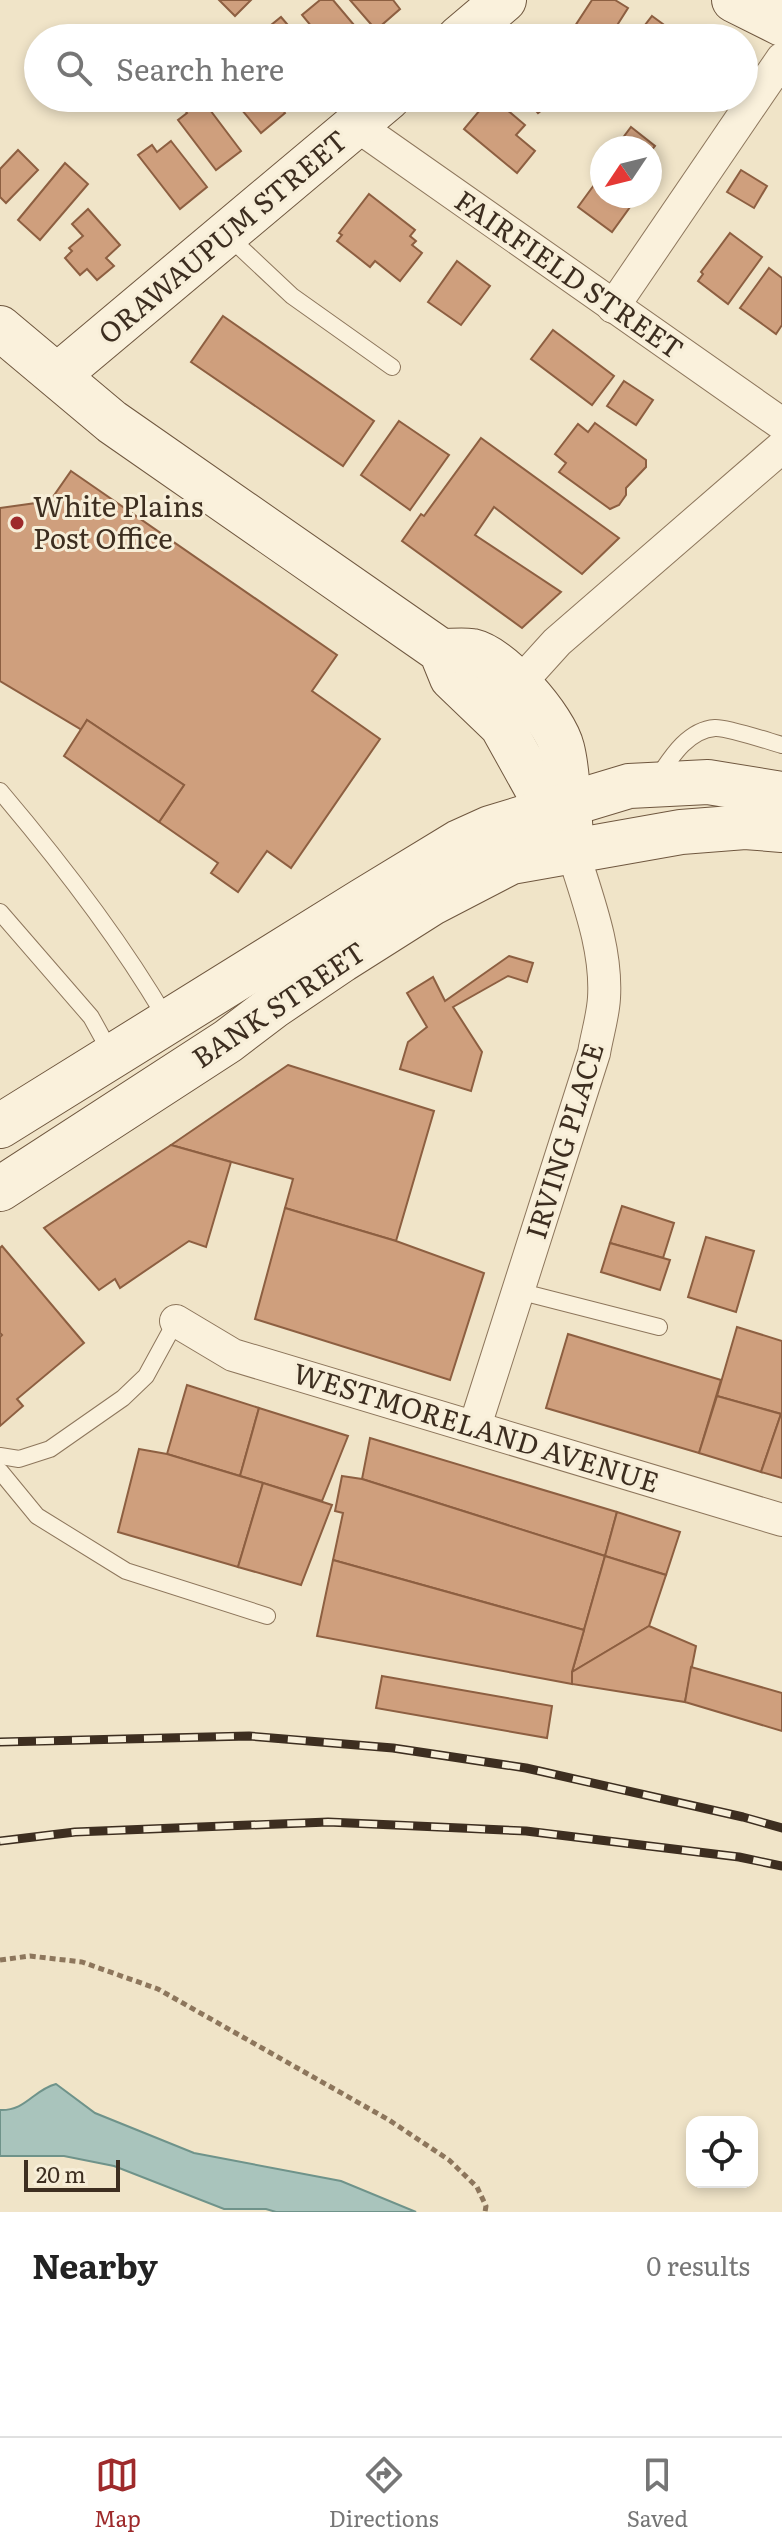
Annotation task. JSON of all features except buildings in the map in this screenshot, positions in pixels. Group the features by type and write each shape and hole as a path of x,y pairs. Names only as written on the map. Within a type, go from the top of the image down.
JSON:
{"street":[{"path":"476,24 504,0"},
{"path":"734,0 782,24"},
{"path":"758,94 782,59"},
{"name":"FAIRFIELD STREET","path":"372,112 613,307 782,424"},
{"name":"ORAWAUPUM STREET","path":"58,375 372,112"},
{"path":"613,307 746,112"},
{"path":"0,328 112,422 441,651 452,678 502,726 558,807 573,852"},
{"path":"519,684 557,642 782,447"},
{"path":"441,651 472,651 485,657 519,684 555,728 562,748 558,807"},
{"name":"BANK STREET","path":"0,1126 459,842 490,828 629,786 708,782 782,794"},
{"name":"BANK STREET","path":"0,1189 228,1041 297,991 432,903 511,862 710,829 745,827 782,830"},
{"name":"IRVING PLACE","path":"475,1426 594,1053 604,999 604,964 573,852"},
{"name":"WESTMORELAND AVENUE","path":"176,1321 233,1355 782,1520"}],"lane":[{"path":"226,234 292,296 392,367"},
{"path":"653,784 680,746 698,733 716,727 782,745"},
{"path":"0,791 48,848 143,980 167,1022"},
{"path":"0,912 91,1017 113,1056"},
{"path":"518,1291 659,1327"},
{"path":"0,1456 19,1459 50,1449 123,1398 146,1376 176,1321"},
{"path":"0,1471 37,1516 126,1571 267,1616"}],"path":[{"path":"0,1960 30,1956 82,1962 158,1989 389,2120 449,2160 477,2187 486,2206 485,2212"}],"water":[{"path":"56,2084 95,2113 194,2153 341,2181 416,2212 224,2209 114,2166 64,2156 0,2156 0,2110 23,2104"}],"railway":[{"path":"0,1742 249,1736 393,1748 526,1768 782,1828"},
{"path":"0,1841 75,1832 328,1822 526,1831 739,1857 782,1866"}],"place":[{"name":"White Plains Post Office","path":"17,523"}]}
